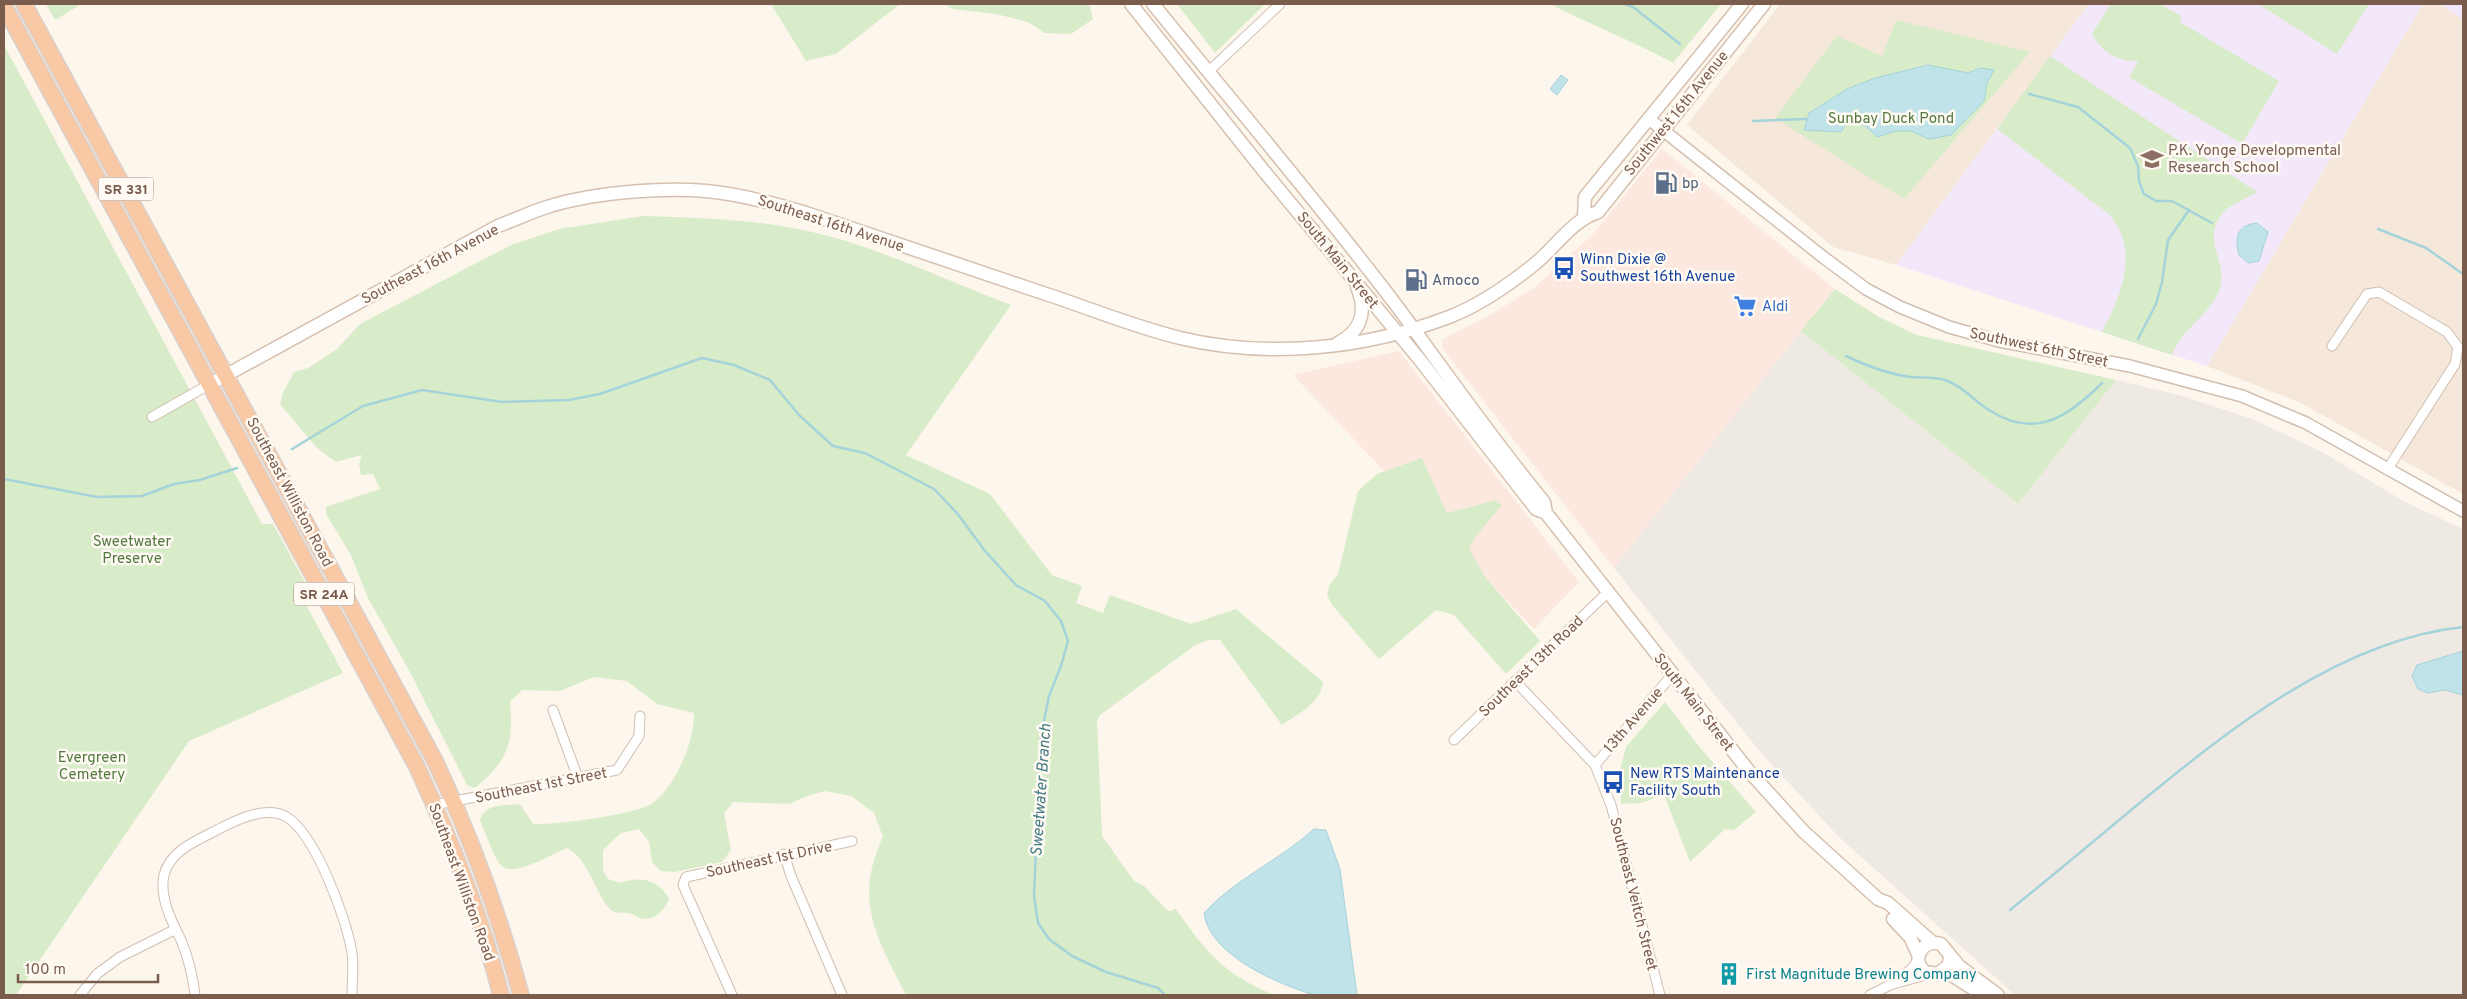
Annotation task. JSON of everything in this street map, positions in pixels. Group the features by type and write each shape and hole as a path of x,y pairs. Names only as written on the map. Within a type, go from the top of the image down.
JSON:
{"highway":[{"name":"Southeast Williston Road","path":"24,4 413,719 454,801 500,924 521,995"},
{"name":"Southeast Williston Road","path":"4,6 394,724 434,805 460,866 482,930 501,995"},
{"path":"482,930 500,924"}],"main road":[{"name":"South Main Street","path":"1131,4 1263,170 1398,332 1536,509 1546,513"},
{"name":"South Main Street","path":"1153,4 1281,160 1413,328 1544,502 1546,513 1748,770 1788,815 1878,899 1888,903 1932,942"},
{"name":"Southwest 16th Avenue","path":"1584,216 1585,197 1742,4"},
{"name":"Southwest 16th Avenue","path":"1398,332 1450,316 1493,295 1536,263 1584,216 1598,212 1764,4"},
{"path":"1194,82 1208,72"},
{"path":"1263,170 1281,160"},
{"name":"Southeast 16th Avenue","path":"210,384 498,226 546,208 599,196 656,191 705,190 752,198 797,210 1180,338 1220,346 1260,350 1300,349 1334,345 1398,332"},
{"path":"1334,345 1351,335 1360,322 1363,305 1354,279"},
{"name":"South Main Street","path":"1878,899 1883,910 1910,937 1918,957"},
{"path":"1983,995 1953,976 1942,972 1929,974 1921,969 1918,957 1924,946 1932,942 1946,947 1958,966 1998,995"},
{"path":"1942,972 1949,965 1950,955"}],"street":[{"path":"1208,72 1280,4"},
{"name":"Southwest 6th Street","path":"1649,119 1823,257 1866,289 1900,307 1949,327 1999,341 2130,366 2242,396 2306,423 2463,511"},
{"path":"2332,346 2367,294 2378,292 2447,332 2458,347 2455,364 2387,470"},
{"name":"Southeast 16th Avenue","path":"152,416 210,384"},
{"name":"Southeast 13th Road","path":"1454,740 1608,592"},
{"name":"13th Avenue","path":"1594,765 1672,675"},
{"path":"1515,681 1594,765"},
{"path":"553,710 578,778"},
{"name":"Southeast 1st Street","path":"434,805 617,770 639,736 640,716"},
{"name":"Southeast Veitch Street","path":"1594,765 1611,805 1660,995"},
{"path":"195,995 193,980 166,904 163,877 170,859 195,841 233,822 264,813 284,816 304,832 341,910 352,954 352,995"},
{"name":"Southeast 1st Drive","path":"732,995 683,885 686,877 784,854 852,841"},
{"path":"784,854 791,876 842,995"},
{"path":"80,995 97,974 120,957 174,930"},
{"path":"1894,983 1912,968 1918,957"},
{"path":"1870,995 1894,983 1929,974"}],"shaded area":[{"path":"1780,4 2089,4 1896,265 1833,247 1687,125"},
{"name":"P.K. Yonge Developmental Research School","path":"2089,4 2423,4 2207,366 1896,265"},
{"path":"2423,4 2440,4 2463,20 2463,494 2301,403 2207,366"},
{"path":"2440,4 2463,4 2463,20"},
{"path":"1662,149 1835,289 1614,568 1442,348 1443,339 1485,318 1534,288 1593,234"},
{"path":"1801,331 2018,504 2116,380 2179,395 2255,420 2322,452 2405,502 2463,529 2463,995 2015,995 1838,836 1761,753 1614,568"},
{"path":"1399,351 1579,582 1534,629 1293,375"}],"green space":[{"path":"46,4 82,4 55,20"},
{"path":"771,4 900,4 836,54 806,61"},
{"path":"944,4 1089,4 1093,19 1071,34 1045,33 1028,22 996,14 953,9"},
{"path":"1177,4 1265,4 1215,53"},
{"path":"1550,4 1721,4 1673,63"},
{"path":"2111,4 2160,4 2181,16 2180,22 2279,81 2242,144 2129,77 2138,61 2130,61 2111,55 2100,46 2092,34"},
{"path":"2258,4 2369,4 2337,54"},
{"name":"Sunbay Duck Pond","path":"1896,20 2030,52 1904,199 1775,118 1837,36 1882,56"},
{"name":"Sweetwater Preserve","path":"4,45 262,524 273,524 312,595 304,601 343,673 189,741 16,995 4,995"},
{"path":"2050,56 2257,192 2227,209 2217,223 2214,242 2221,272 2218,293 2208,309 2176,346 2172,355 2102,332 2122,286 2126,261 2125,248 2120,231 2110,215 1997,129"},
{"path":"643,216 744,221 783,226 830,236 882,253 1011,305 906,455 990,494 1052,575 1082,586 1076,603 1103,613 1110,595 1191,624 1236,609 1323,682 1318,696 1313,702 1282,725 1220,640 1208,640 1194,646 1100,715 1097,720 1102,836 1134,881 1144,886 1168,911 1172,911 1175,908 1217,960 1241,978 1274,995 906,995 878,937 872,918 869,900 870,880 874,860 883,837 874,813 851,796 825,791 789,804 733,802 724,813 731,850 722,862 675,872 661,871 652,862 649,842 639,829 621,833 603,850 603,870 608,879 620,883 634,880 648,881 654,883 665,892 669,899 664,908 654,917 650,918 640,918 629,913 611,910 603,900 586,867 567,848 521,868 505,868 499,863 480,820 486,811 496,806 520,804 533,824 544,824 614,815 645,807 662,794 677,773 688,749 694,713 657,704 627,681 594,677 560,691 522,690 510,702 511,729 502,760 475,788 467,785 410,672 368,598 351,555 326,514 326,507 380,489 373,474 361,475 359,464 362,455 336,462 317,448 280,404 282,395 294,372 308,368 337,349 360,324 511,245 559,229"},
{"path":"1835,289 1879,317 1917,335 2116,380 2018,504 1801,331"},
{"path":"1422,458 1447,513 1496,500 1502,505 1476,536 1469,549 1486,578 1540,641 1506,674 1454,615 1436,610 1379,659 1332,605 1327,595 1330,584 1338,574 1358,491 1377,474"},
{"path":"1665,702 1697,744 1756,812 1734,830 1725,829 1690,862 1664,795 1641,803 1621,804 1620,770 1626,747"}],"water":[{"name":"Sunbay Duck Pond","path":"1928,65 1968,73 1980,68 1994,70 1987,83 1984,101 1951,135 1929,139 1911,131 1896,131 1877,137 1864,125 1853,122 1848,122 1841,132 1804,130 1809,113 1847,89 1875,78"},
{"path":"1561,75 1568,80 1557,95 1550,89"},
{"path":"2257,223 2268,232 2259,261 2248,263 2239,255 2237,237 2245,226"},
{"path":"2463,651 2463,695 2444,690 2428,693 2418,689 2412,676 2417,665"},
{"path":"1314,829 1326,830 1340,869 1357,995 1314,995 1282,983 1247,966 1218,942 1209,928 1204,913 1229,890"}],"waterway":[{"path":"1625,4 1633,7 1680,44"},
{"path":"2029,94 2078,107 2130,148 2138,166 2139,181 2144,194 2156,201 2172,201 2212,223"},
{"path":"1753,121 1806,119"},
{"path":"2138,339 2156,304 2162,282 2168,240 2189,210"},
{"path":"2378,229 2426,248 2463,274"},
{"path":"1846,356 1885,372 1911,377 1945,380 1963,390 1989,410 2006,419 2021,423 2036,424 2050,421 2076,406 2102,383"},
{"name":"Sweetwater Branch","path":"292,449 363,406 422,390 502,402 569,400 600,394 702,358 734,365 770,380 799,415 833,446 865,453 934,489 957,513 985,551 1016,585 1045,601 1061,621 1068,641 1061,666 1049,696 1041,736 1034,896 1038,923 1049,939 1072,956 1106,972 1158,988 1165,995"},
{"name":"Sweetwater Branch","path":"4,479 97,497 142,496 174,484 200,480 237,468"},
{"path":"2010,910 2171,777 2247,719 2288,693 2330,669 2373,650 2417,635 2463,627"}],"place":[{"name":"P.K. Yonge Developmental Research School","path":"2152,159"},
{"name":"bp","path":"1666,183"},
{"name":"Winn Dixie @ Southwest 16th Avenue","path":"1564,268"},
{"name":"Amoco","path":"1416,280"},
{"name":"Aldi","path":"1745,306"},
{"name":"New RTS Maintenance Facility South","path":"1613,782"},
{"name":"First Magnitude Brewing Company","path":"1729,974"}],"park label":[{"name":"Evergreen Cemetery","path":"92,766"}]}
